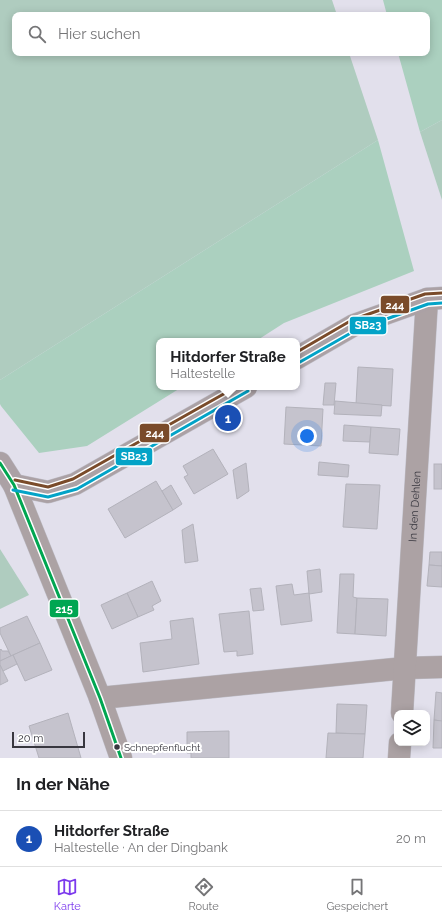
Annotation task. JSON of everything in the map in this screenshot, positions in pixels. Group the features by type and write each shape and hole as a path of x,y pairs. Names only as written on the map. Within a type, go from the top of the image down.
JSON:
{"street":[{"path":"300,356 354,325 434,298"},
{"name":"In den Dehlen","path":"402,710 434,298"},
{"path":"14,485 48,492 75,484 241,390"},
{"path":"0,463 14,485 100,698 121,758"},
{"path":"100,698 406,668 442,667"},
{"path":"399,758 400,746"}],"green space":[{"path":"0,0 332,0 336,12 12,12 12,56 350,56 378,140 0,380"},
{"path":"383,0 442,0 442,120 420,132 399,56 430,56 430,12 386,12"},
{"path":"442,120 442,200 420,132"},
{"path":"378,140 414,271 284,323 261,338 156,338 156,390 177,390 87,446 39,453 1,406 0,380"},
{"path":"0,549 29,595 0,609"}],"building":[{"path":"358,367 393,369 391,406 356,404"},
{"path":"325,383 336,383 334,405 323,405"},
{"path":"335,401 382,405 381,416 334,414"},
{"path":"286,407 323,409 321,446 284,444"},
{"path":"344,425 371,427 370,442 343,441"},
{"path":"371,427 400,429 398,455 369,453"},
{"path":"213,449 228,474 194,494 184,477 188,475 183,466"},
{"path":"319,462 349,465 348,477 318,475"},
{"path":"246,463 249,491 237,499 233,470"},
{"path":"434,464 442,464 442,489 434,489"},
{"path":"156,481 173,510 125,538 108,509"},
{"path":"346,484 380,485 377,529 343,527"},
{"path":"171,485 182,504 173,510 162,491"},
{"path":"193,524 198,561 185,563 182,530"},
{"path":"430,552 442,552 442,566 429,565"},
{"path":"429,565 442,566 442,587 427,586"},
{"path":"320,569 322,592 309,594 307,571"},
{"path":"340,574 354,574 353,597 357,598 355,634 337,633"},
{"path":"152,581 161,601 152,606 154,610 138,617 127,593"},
{"path":"292,584 294,595 309,593 312,621 281,625 276,586"},
{"path":"261,588 264,610 253,611 250,589"},
{"path":"127,593 138,617 112,629 101,605"},
{"path":"357,598 388,599 386,636 355,634"},
{"path":"249,611 253,654 237,656 237,651 224,652 219,614"},
{"path":"27,616 40,643 11,656 0,633 0,628"},
{"path":"193,618 199,664 143,672 140,643 172,639 170,621"},
{"path":"40,643 52,670 25,681 13,655"},
{"path":"1,649 2,651 8,651 11,656 0,661"},
{"path":"13,655 17,664 3,671 0,661"},
{"path":"0,665 8,681 0,685"},
{"path":"436,692 442,693 442,721 434,720"},
{"path":"337,704 367,705 365,734 336,733"},
{"path":"68,713 81,758 39,758 29,726"},
{"path":"434,720 442,721 442,748 433,748"},
{"path":"229,731 229,758 191,758 191,753 187,753 187,732"},
{"path":"328,733 365,734 363,758 326,758"}],"transit line":[{"name":"244","path":"300,350 352,320 425,294 442,293"},
{"name":"SB23","path":"300,362 356,330 428,304 442,303"},
{"name":"244","path":"15,480 48,487 73,479 231,390"},
{"name":"SB23","path":"13,490 48,497 77,489 248,391"},
{"name":"215","path":"0,463 14,485 100,698 121,758"}],"place":[{"name":"Hitdorfer Straße","path":"228,418"},
{"name":"Schnepfenflucht","path":"117,747"}]}
